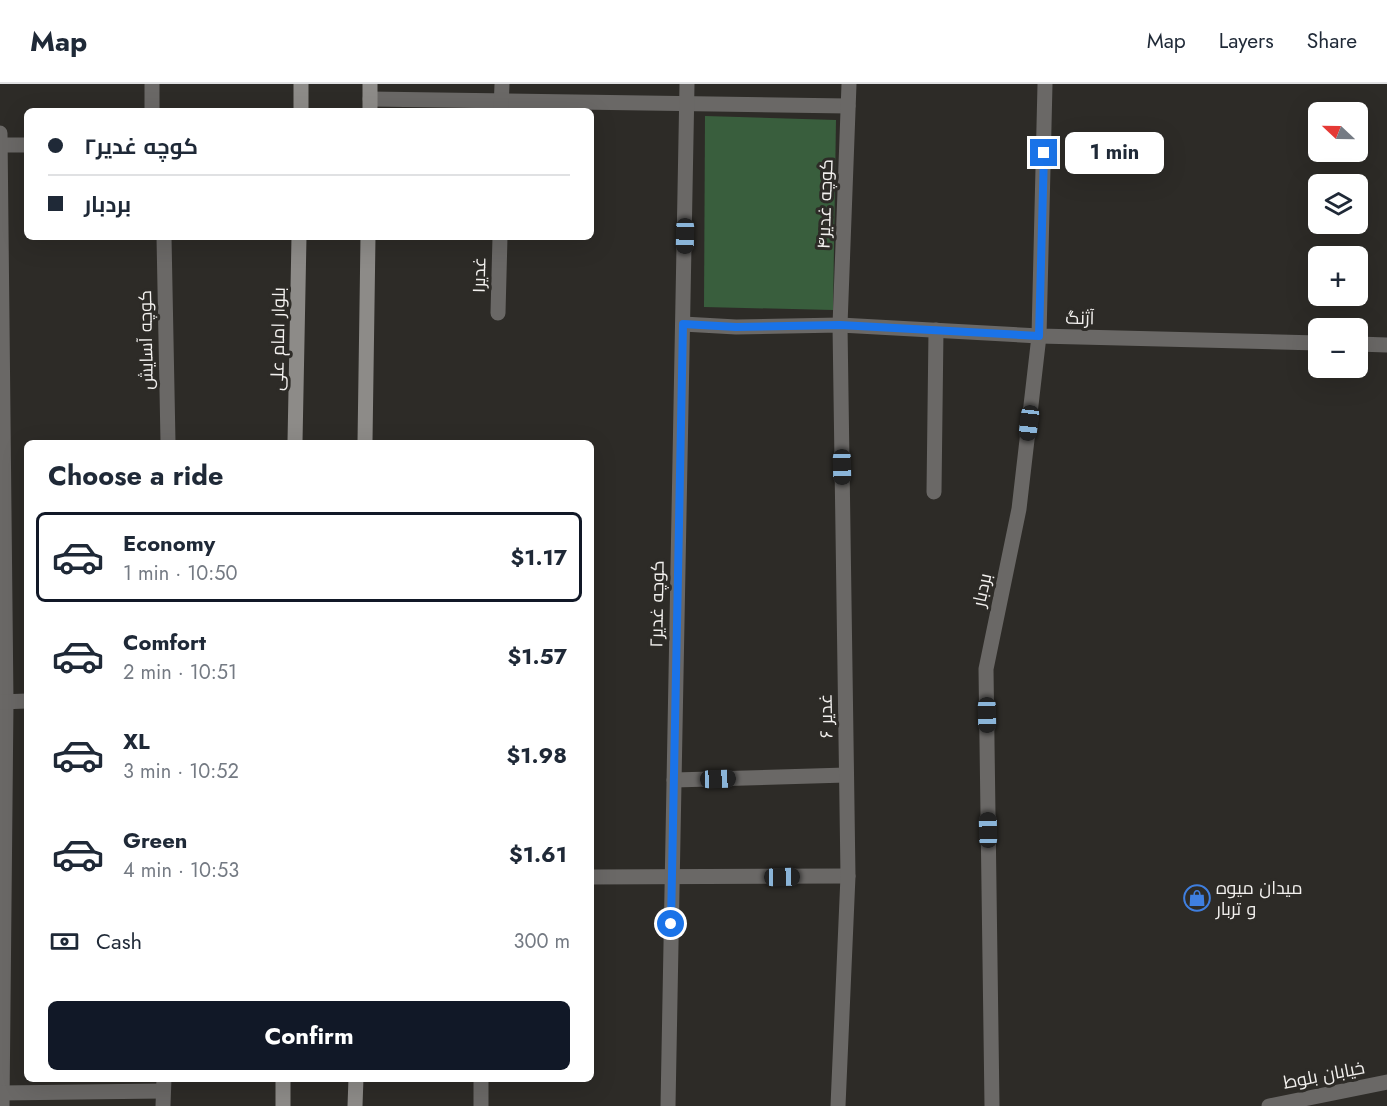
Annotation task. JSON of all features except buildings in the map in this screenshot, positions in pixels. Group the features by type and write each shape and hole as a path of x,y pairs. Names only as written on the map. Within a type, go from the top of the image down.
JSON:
{"main road":[{"path":"301,84 301,108"},
{"name":"بلوار امام على","path":"295,440 299,240"},
{"path":"365,440 368,240"},
{"path":"283,1082 283,1106"},
{"path":"355,1106 356,1082"}],"street":[{"path":"152,84 152,108"},
{"name":"کوچه غدیر۲","path":"668,1106 687,84"},
{"name":"کوچه غدیر۴","path":"840,325 849,84"},
{"name":"بردبار","path":"992,1106 986,669 1019,509 1039,336 1045,84"},
{"path":"370,98 502,98 848,106"},
{"path":"0,132 3,702 2,1097 163,1092"},
{"path":"0,145 24,145"},
{"name":"کوچه آسایش","path":"164,240 168,440"},
{"name":"غدیر۱","path":"498,313 500,240"},
{"name":"آژنگ","path":"683,324 736,327 840,325 1039,336 1308,343"},
{"name":"غدیر ۶","path":"838,1106 848,876 840,325"},
{"path":"934,492 936,330"},
{"path":"1368,344 1387,345"},
{"path":"3,702 24,701"},
{"path":"674,780 846,776"},
{"path":"594,877 848,876"},
{"path":"481,1082 481,1106"},
{"name":"خیابان بلوط","path":"1269,1106 1387,1082"}],"green space":[{"path":"705,116 836,120 833,310 704,307"}],"place":[{"name":"میدان میوه و تربار","path":"1197,898"}],"route":[{"path":"671,924 683,324 736,327 840,325 1039,336 1044,153"}]}
